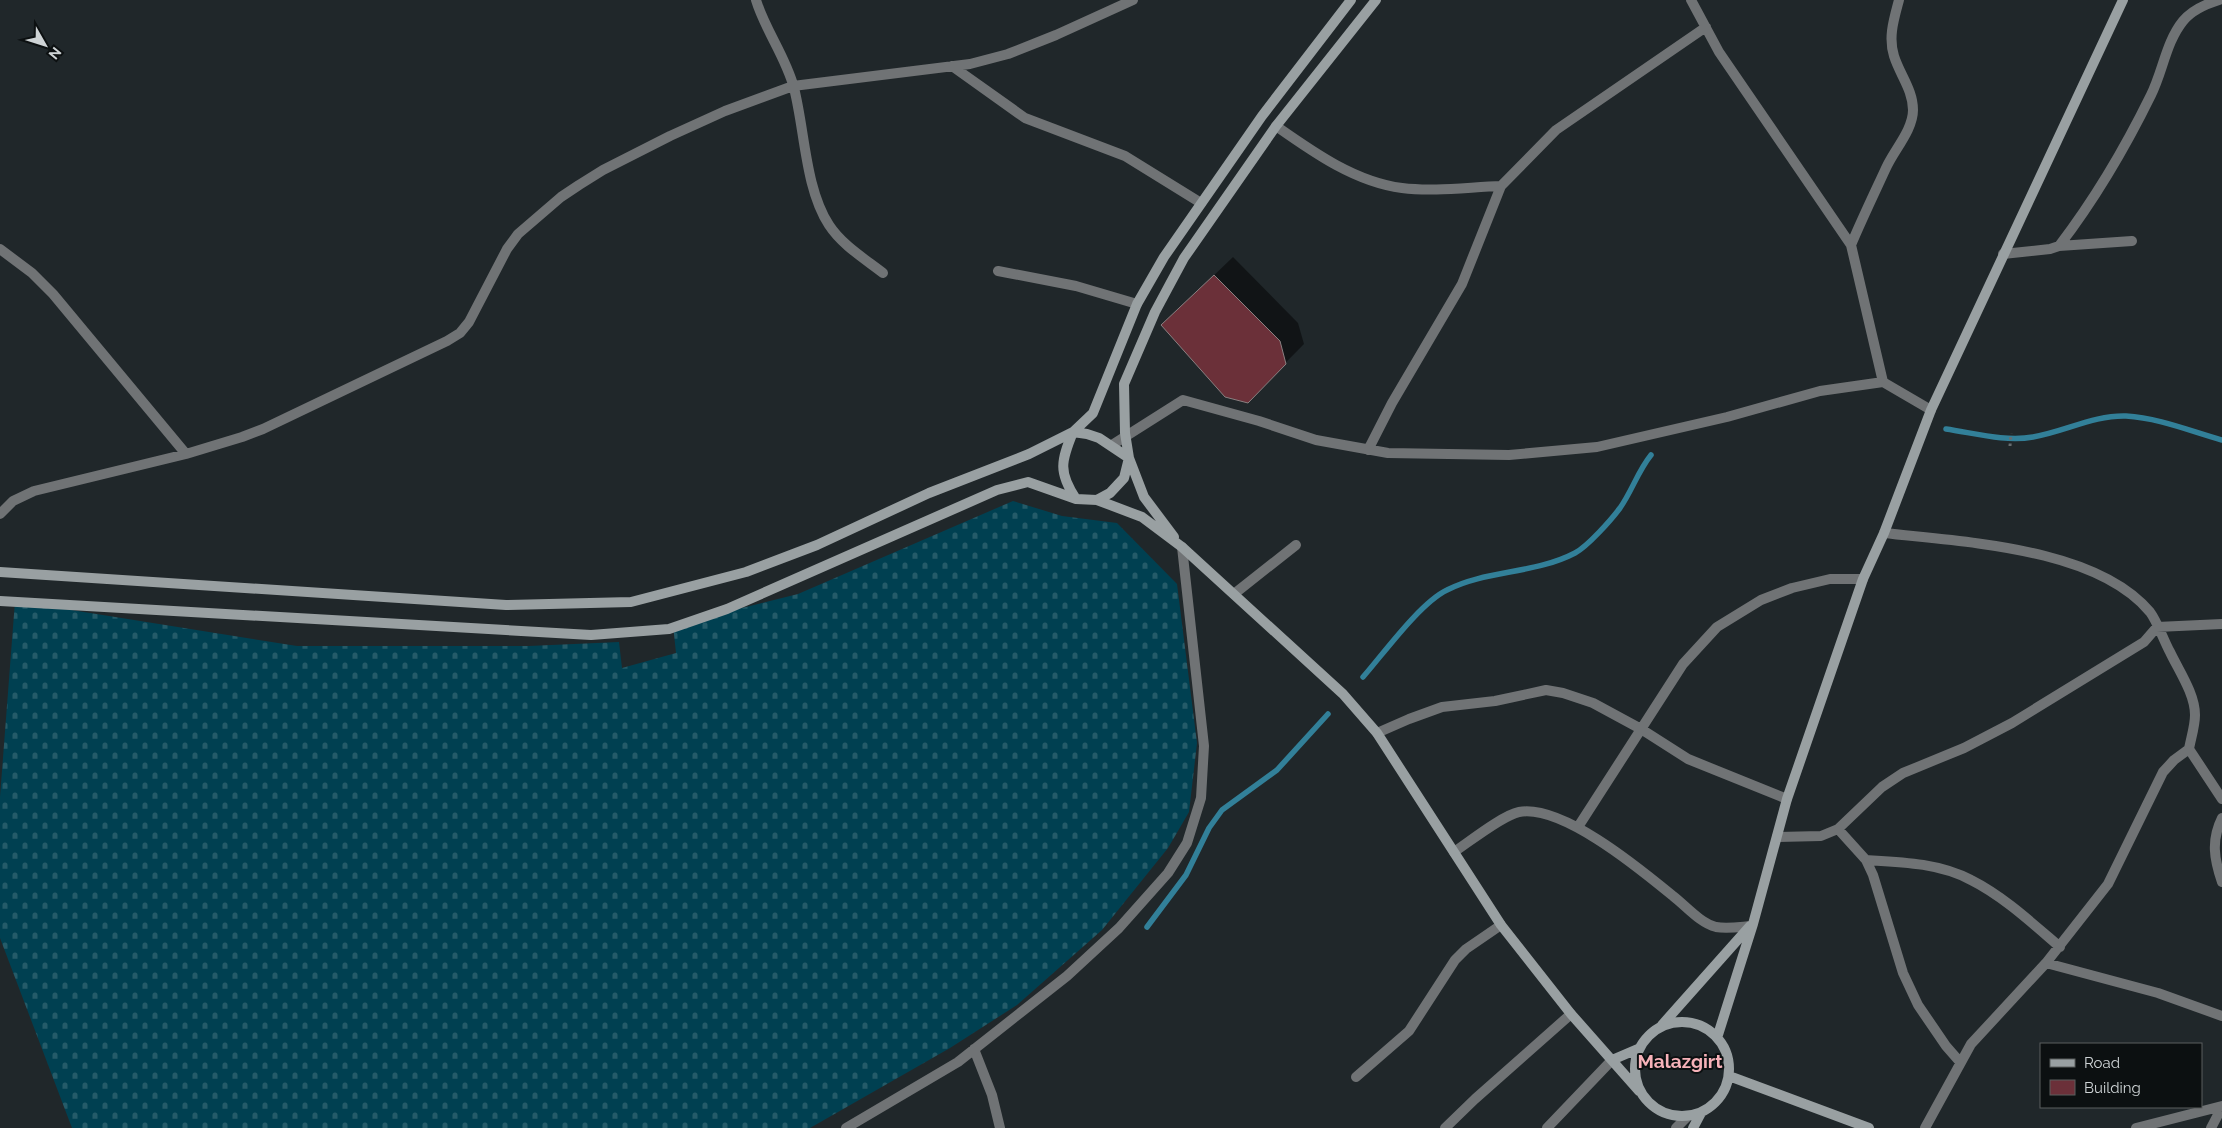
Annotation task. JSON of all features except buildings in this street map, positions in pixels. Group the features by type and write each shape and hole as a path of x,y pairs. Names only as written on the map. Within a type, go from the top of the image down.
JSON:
{"main road":[{"path":"0,572 506,605 631,602 746,572 817,546 929,493 1029,454 1073,432 1093,412 1137,304 1164,257 1262,116 1351,0"},
{"path":"1182,547 1144,497 1129,458 1125,436 1124,384 1155,312 1184,258 1276,126 1376,0"},
{"path":"1717,1038 1752,925 1787,800 1863,579 1884,533 1931,410 2123,0"},
{"path":"1073,432 1087,434 1112,445 1129,458"},
{"path":"1073,432 1063,456 1065,483 1076,499"},
{"path":"1097,500 1110,493 1124,478 1129,458"},
{"path":"0,601 591,635 669,629 727,609 997,490 1028,482 1076,499 1097,500 1142,516 1182,547 1343,694 1377,733 1501,925 1572,1014 1648,1102 1659,1111 1672,1116 1687,1117 1701,1113 1714,1104 1724,1091 1729,1076 1729,1062 1725,1049 1717,1038 1705,1028 1691,1023 1675,1022 1661,1027"},
{"path":"1639,1091 1635,1070 1640,1048 1648,1036 1661,1027 1752,925"},
{"path":"1612,1060 1640,1048"},
{"path":"1729,1076 1869,1128"},
{"path":"1694,1128 1701,1113"}],"street":[{"path":"756,0 793,86 813,185 821,211 840,238 883,273"},
{"path":"0,514 13,501 34,491 186,454 263,429 447,341 460,333 469,322 506,249 518,234 561,197 603,170 670,136 726,111 793,86 952,66 1008,54 1056,35 1133,0"},
{"path":"1691,0 1719,52 1851,245 1883,382"},
{"path":"1851,245 1886,167 1910,126 1913,112 1912,98 1894,57 1892,42 1891,30 1899,0"},
{"path":"2059,246 2110,172 2152,93 2174,36 2184,20 2198,8 2219,0"},
{"path":"1368,450 1392,403 1462,284 1501,186 1556,130 1706,27"},
{"path":"952,66 1026,118 1125,156 1202,203"},
{"path":"1276,126 1339,167 1379,183 1401,188 1428,189 1501,186"},
{"path":"2003,254 2050,249 2059,246 2132,241"},
{"path":"0,249 32,273 53,294 186,454"},
{"path":"998,271 1076,286 1137,304"},
{"path":"1112,445 1183,400 1259,421 1316,440 1368,450 1388,453 1509,455 1597,446 1727,417 1820,391 1883,382 1931,410"},
{"path":"1884,533 2021,551 2080,566 2106,577 2136,598 2151,614 2192,699 2195,714 2189,749 2222,799"},
{"path":"1234,594 1296,546"},
{"path":"846,1128 958,1062 1067,976 1119,928 1168,873 1187,843 1202,798 1204,746 1182,547"},
{"path":"1578,827 1683,664 1718,627 1761,600 1792,588 1830,579 1863,579"},
{"path":"1777,837 1821,836 1838,829 1882,787 1903,773 1964,748 2012,723 2144,642 2157,627 2222,624"},
{"path":"1377,733 1442,707 1495,701 1546,690 1578,697 1641,729 1688,759 1787,800"},
{"path":"1925,1128 1947,1092 1960,1062 1972,1044 2060,947 2108,884 2164,772 2174,760 2189,749"},
{"path":"1454,852 1510,815 1518,812 1558,817 1578,827 1644,873 1702,920 1715,926 1729,928 1752,925"},
{"path":"2222,818 2216,829 2214,846 2216,865 2222,882"},
{"path":"1838,829 1866,860 1873,874 1903,973 1918,1005 1946,1046 1960,1062"},
{"path":"1866,860 1910,862 1944,870 1970,879 2014,909 2060,947"},
{"path":"1356,1076 1409,1031 1455,960 1466,949 1501,925"},
{"path":"2046,963 2158,993 2222,1016"},
{"path":"1445,1128 1475,1099 1572,1014"},
{"path":"974,1050 992,1095 1000,1128"},
{"path":"1547,1128 1612,1060"},
{"path":"2136,1128 2222,1107"},
{"path":"2211,1128 2222,1107"},
{"path":"1676,1128 1687,1117"}],"path":[{"path":"2010,446 2012,433"}],"green space":[{"path":"1013,501 1062,516 1117,523 1177,584 1197,743 1189,812 1168,848 1102,930 1017,1005 950,1048 810,1128 72,1128 0,938 0,797 15,601 297,646 529,646 619,642 622,668 676,653 673,625 798,594"}],"waterway":[{"path":"1946,429 2001,438 2022,438 2045,435 2102,418 2126,416 2162,422 2222,440"},
{"path":"1363,677 1414,617 1436,596 1462,584 1544,565 1560,560 1580,550 1620,508 1651,455"},
{"path":"1147,927 1186,875 1209,828 1222,810 1277,770 1328,714"}],"district":[{"name":"Malazgirt","path":"1680,1061"}]}
